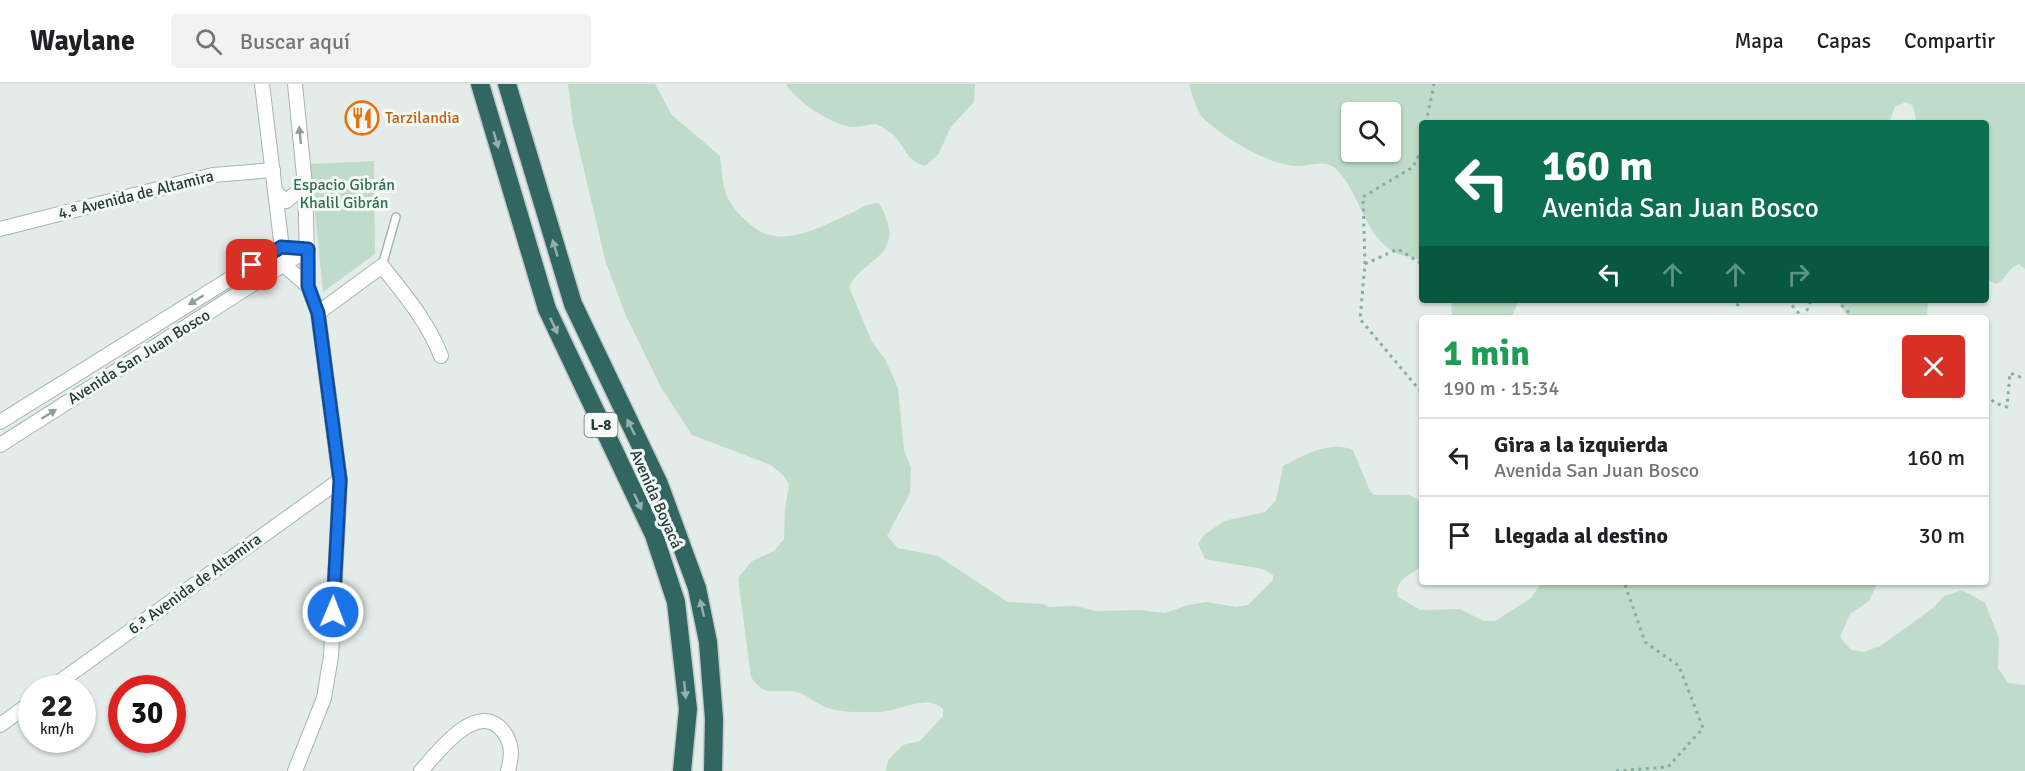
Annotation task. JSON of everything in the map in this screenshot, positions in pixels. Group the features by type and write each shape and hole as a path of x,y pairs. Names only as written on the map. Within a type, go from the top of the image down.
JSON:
{"highway":[{"name":"Avenida Boyacá","path":"480,84 547,309 654,536 676,602 687,709 682,771"},
{"name":"Avenida Boyacá","path":"507,84 573,304 659,484 697,588 708,642 714,719 713,771"}],"street":[{"path":"262,84 284,265 308,286"},
{"path":"295,84 305,186 308,286 318,313 340,480 331,656 324,698 295,771"},
{"name":"4.ª Avenida de Altamira","path":"0,229 213,175 273,170"},
{"path":"275,192 286,201 305,186"},
{"path":"281,247 308,249"},
{"name":"Avenida San Juan Bosco","path":"0,422 281,247"},
{"name":"Avenida San Juan Bosco","path":"0,445 308,249"},
{"path":"318,313 382,266 422,318 441,356"},
{"name":"6.ª Avenida de Altamira","path":"69,675 340,480"},
{"path":"0,725 18,712"},
{"path":"421,771 456,732 472,724 490,722 500,728 508,738 512,755 508,771"}],"lane":[{"path":"382,266 396,217"}],"path":[{"path":"1427,120 1434,84"},
{"path":"1419,154 1413,167 1363,197 1365,264 1360,319 1419,389"},
{"path":"1365,264 1398,249 1419,262"},
{"path":"1790,303 1801,315"},
{"path":"1839,303 1852,315"},
{"path":"1989,398 1995,403 2007,406 2010,373 2025,379"},
{"path":"1616,771 1668,767 1703,728 1679,666 1646,642 1625,585"}],"green space":[{"path":"568,84 655,84 672,115 720,156 726,195 742,217 762,232 773,236 797,235 821,227 869,205 878,203 880,205 888,224 887,244 849,287 872,342 885,359 898,388 904,450 911,468 910,493 887,536 898,548 938,556 1008,602 1043,604 1049,607 1075,606 1097,611 1141,610 1165,613 1188,605 1207,602 1236,607 1248,605 1273,580 1273,575 1263,569 1205,559 1198,544 1204,535 1224,521 1265,512 1276,500 1283,466 1317,450 1344,447 1353,450 1370,491 1374,495 1409,495 1419,500 1419,568 1400,582 1397,591 1398,597 1421,610 1460,609 1484,621 1495,621 1531,598 1540,585 1877,585 1869,601 1850,614 1840,637 1851,650 1864,652 1882,645 1933,608 1944,596 1962,590 1985,603 1999,638 1998,668 2008,683 2025,685 2025,771 886,771 888,760 903,745 920,741 943,716 943,709 937,704 921,703 880,712 837,710 825,707 796,692 766,691 751,677 738,578 752,561 774,551 784,539 785,508 789,485 784,476 771,465 692,435 662,389 626,316 606,263 573,124"},
{"path":"786,84 975,84 974,102 951,127 938,155 925,166 911,159 895,137 877,124 853,127 836,123 806,105"},
{"path":"1189,84 2025,84 2025,269 2019,264 1999,282 1995,284 1989,280 1989,120 1916,120 1912,105 1906,102 1895,107 1890,120 1419,120 1419,260 1396,253 1377,237 1346,181 1333,167 1328,164 1295,166 1272,161 1221,133 1201,115"},
{"name":"Espacio Gibrán Khalil Gibrán","path":"374,161 375,254 323,292 310,164"},
{"path":"1451,303 1518,303 1512,315 1452,315"},
{"path":"1840,303 1928,303 1927,315 1846,315"}],"place":[{"name":"Tarzilandia","path":"362,118"}],"route":[{"path":"252,265 281,247 308,249 308,286 318,313 340,480 333,612"}]}
